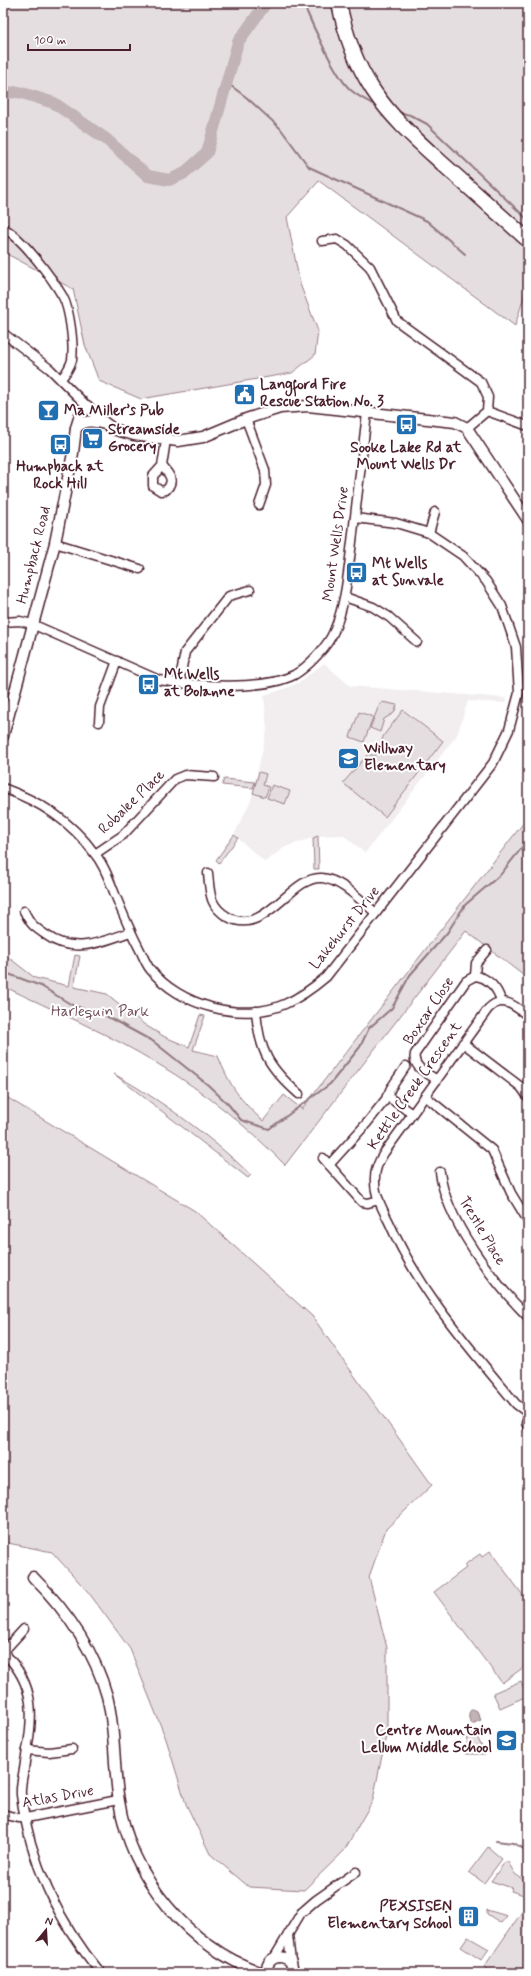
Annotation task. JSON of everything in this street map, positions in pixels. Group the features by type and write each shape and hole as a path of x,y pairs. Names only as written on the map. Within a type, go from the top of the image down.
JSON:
{"highway":[{"path":"339,3 343,24 358,64 373,90 386,108 408,131 528,240"},
{"path":"347,3 361,51 375,77 389,97 423,134 528,230"}],"street":[{"path":"3,228 23,243 63,298 71,326 72,359 61,379"},
{"path":"322,241 338,239 348,245 370,267 397,321 481,382 488,397 486,411 467,428"},
{"path":"3,333 61,379 106,424"},
{"name":"Humpback Road","path":"3,736 54,543 73,453 76,428 80,416 87,406"},
{"path":"76,428 81,423 88,421 106,424 123,432 178,441 203,437 246,419 280,408 308,406 450,421 467,428 528,520"},
{"path":"486,411 528,426"},
{"name":"Mount Wells Drive","path":"3,622 20,621 32,624 159,680 179,684 224,686 252,684 273,682 294,675 314,659 334,632 345,597 367,413"},
{"path":"246,419 265,470 266,486 259,505"},
{"path":"162,466 166,440"},
{"path":"429,533 435,512"},
{"name":"Lakehurst Drive","path":"3,788 31,799 65,821 95,854 105,870 130,932 150,969 171,989 196,1003 226,1011 256,1011 284,1004 307,993 326,977 493,763 509,730 519,693 516,647 502,606 486,581 463,556 429,533 396,523 355,518"},
{"path":"54,543 140,569"},
{"path":"179,684 185,652 229,596 250,590"},
{"path":"345,597 373,607 417,642"},
{"path":"99,722 100,707 117,661"},
{"name":"Robalee Place","path":"95,854 123,835 175,779 185,775 214,777"},
{"path":"208,873 211,901 219,912 234,920 250,921 263,915 305,882 321,878 338,884 376,913"},
{"path":"24,911 31,925 42,933 53,940 75,947 97,944 130,932"},
{"name":"Boxcar Close","path":"475,976 476,963 487,950"},
{"name":"Boxcar Close","path":"437,1080 417,1066 415,1062 415,1054 466,981 475,976 483,978 496,989 501,1001"},
{"path":"501,1001 513,1004 528,1016"},
{"name":"Kettle Creek Crescent","path":"501,1001 494,1003 488,1009 412,1114 378,1165 374,1181 379,1200 399,1245 435,1305 516,1404 528,1413"},
{"path":"256,1011 258,1035 269,1061 281,1079 299,1094"},
{"path":"463,1043 521,1087 528,1097"},
{"path":"329,1165 367,1123 387,1096 406,1066"},
{"path":"387,1096 412,1114"},
{"path":"425,1096 492,1150 512,1193 528,1221"},
{"path":"323,1158 362,1202 368,1203 379,1200"},
{"name":"Trestle Place","path":"440,1172 443,1190 474,1250 497,1282 528,1317"},
{"path":"528,1418 526,1423 528,1427"},
{"path":"33,1577 61,1606 72,1622 89,1651 103,1684 113,1724 118,1800 127,1832 144,1871 167,1905 180,1920 221,1954 263,1973"},
{"path":"24,1629 3,1652 19,1670 30,1694 32,1714 21,1782 26,1818 42,1875 56,1907 77,1943 101,1973"},
{"path":"27,1750 49,1752 72,1749"},
{"name":"Atlas Drive","path":"3,1814 26,1818 118,1800"},
{"path":"267,1973 267,1965 288,1936 295,1921 305,1910 356,1872"},
{"path":"288,1936 292,1967"},
{"path":"247,1966 265,1964 272,1959 283,1957 292,1967 304,1973"}],"shaded area":[{"name":"Willway Elementary","path":"324,663 350,686 506,698 505,703 468,701 457,735 365,853 343,835 318,836 285,847 265,862 234,835 251,800 267,730 264,695 298,683"},
{"path":"473,1709 477,1711 481,1720 472,1724 469,1716 471,1710"}],"green space":[{"path":"3,3 528,3 528,283 515,326 319,181 287,217 300,284 318,331 315,355 292,373 141,399 99,381 85,345 73,289 3,252"},
{"path":"382,702 397,705 394,713 384,719 380,732 370,728"},
{"path":"403,710 443,741 385,817 343,783 368,754 375,756 384,735"},
{"path":"359,712 373,717 364,742 350,737"},
{"path":"259,772 266,774 263,785 269,787 265,797 253,793"},
{"path":"224,779 255,782 253,788 222,785"},
{"path":"272,785 290,791 285,804 267,798"},
{"name":"Harlequin Park","path":"528,817 528,979 466,931 285,1165 241,1123 209,1098 175,1075 139,1053 101,1033 3,986 3,953 35,978 69,986 75,955 80,956 74,987 107,994 145,1025 165,1037 189,1047 200,1015 205,1016 193,1050 218,1056 236,1092 263,1121 284,1095 302,1109"},
{"path":"234,835 238,838 219,863 216,860"},
{"path":"318,836 319,869 314,869 313,838"},
{"path":"114,1074 151,1096 186,1120 219,1146 251,1175 248,1178"},
{"path":"3,1095 195,1211 312,1316 432,1485 386,1529 369,1577 387,1648 387,1731 373,1800 344,1851 304,1890 249,1887 210,1854 186,1804 166,1739 130,1649 89,1593 52,1552 3,1542"},
{"path":"490,1551 528,1602 528,1664 502,1683 434,1592 466,1568 464,1565 480,1554 482,1557"},
{"path":"521,1681 527,1696 500,1708 493,1693"},
{"path":"476,1734 485,1754 466,1754 468,1735"},
{"path":"488,1847 502,1859 484,1883 469,1872"},
{"path":"505,1862 508,1862 515,1874 528,1883 527,1896 511,1891 512,1888 491,1881"},
{"path":"528,1903 528,1973 493,1973 484,1967"},
{"path":"487,1910 507,1916 501,1923 487,1914"},
{"path":"468,1937 489,1949 481,1960 461,1947"}],"waterway":[{"path":"3,93 19,92 54,103 106,139 148,176 169,180 183,174 207,153 238,42 266,3"},
{"path":"303,3 325,50 346,85 358,96 378,107"},
{"path":"227,83 246,97 280,128 309,167 427,221 465,254"},
{"path":"398,112 410,115 427,124 528,220"},
{"path":"3,972 41,986 72,1005 106,1016 154,1042 208,1085 228,1104 241,1120 269,1129 330,1084 360,1047 369,1028 392,1008 410,975 447,933 465,905 501,874 528,840"},
{"path":"496,1841 513,1843 528,1851"}],"place":[{"name":"Langford Fire Rescue Station No. 3","path":"244,394"},
{"name":"Ma Miller’s Pub","path":"48,411"},
{"name":"Sooke Lake Rd at Mount Wells Dr","path":"406,425"},
{"name":"Streamside Grocery","path":"92,439"},
{"name":"Humpback at Rock Hill","path":"60,444"},
{"name":"Mt Wells at Sunvale","path":"356,573"},
{"name":"Mt Wells at Bolanne","path":"149,684"},
{"name":"Willway Elementary","path":"349,758"},
{"name":"Centre Mountain Lellum Middle School","path":"507,1740"},
{"name":"PEXSISEṈ Elementary School","path":"468,1916"}]}
